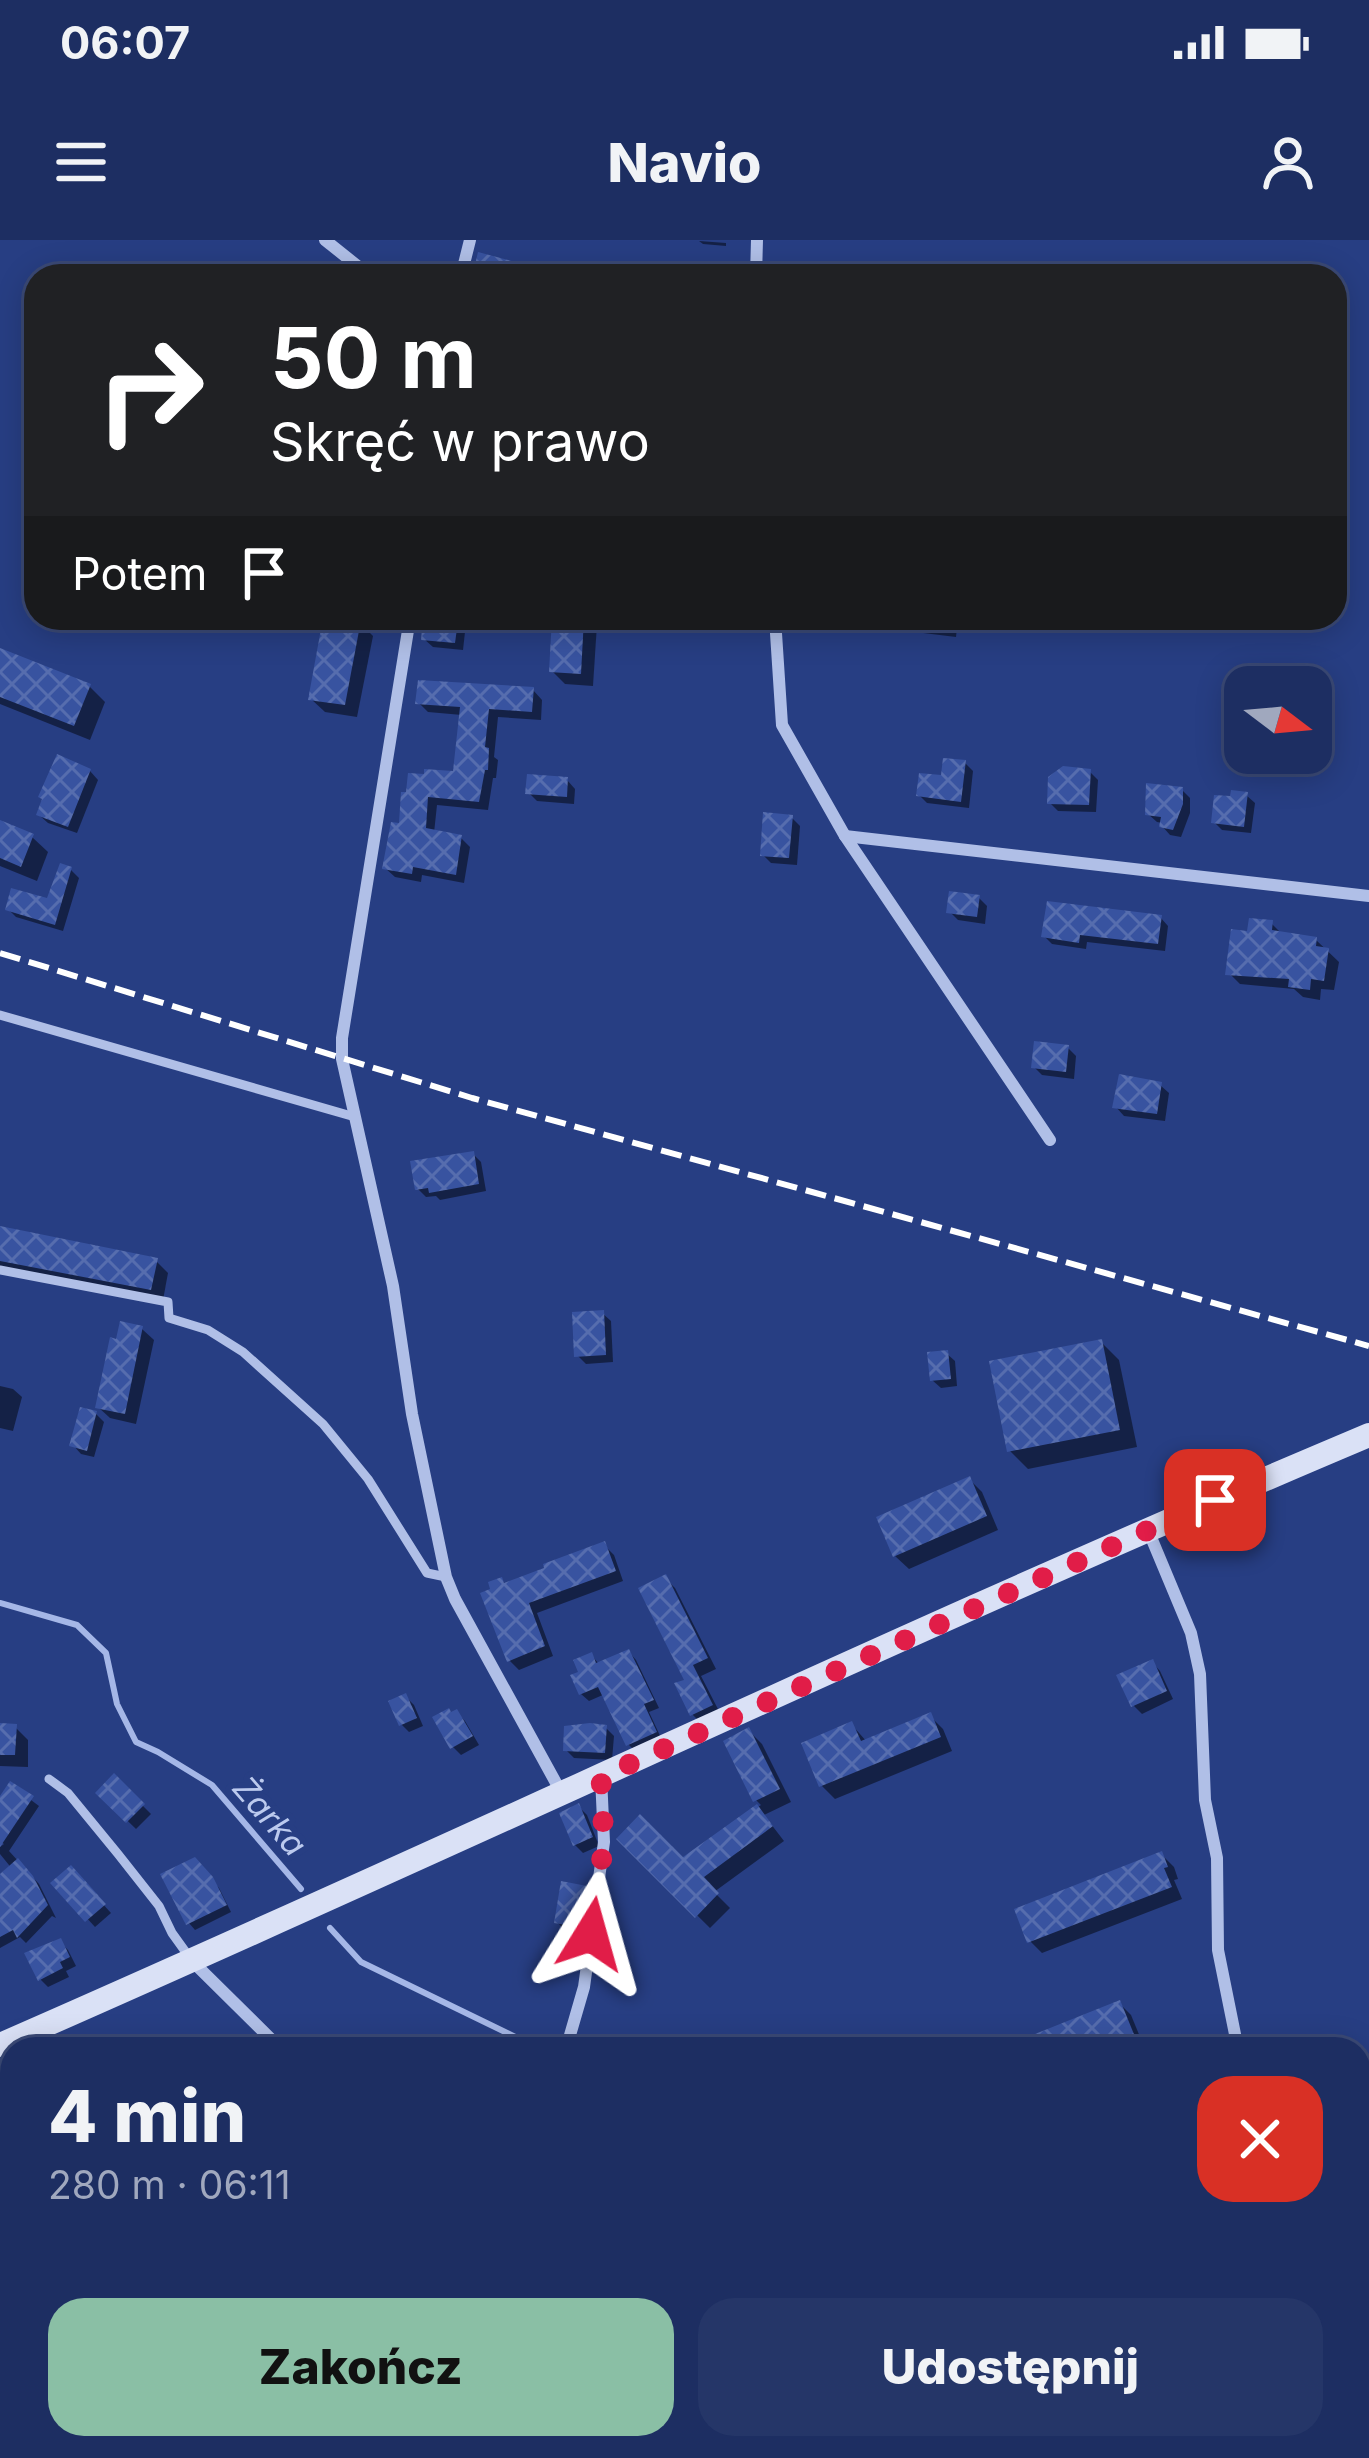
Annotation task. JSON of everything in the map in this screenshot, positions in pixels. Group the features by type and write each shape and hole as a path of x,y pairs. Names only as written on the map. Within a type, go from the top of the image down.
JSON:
{"main road":[{"path":"18,2037 1148,1529 1369,1435"}],"street":[{"path":"325,240 355,264"},
{"path":"408,630 342,1059 393,1286 412,1414 446,1577 561,1792"},
{"path":"776,630 782,725 845,836 1050,1140"},
{"path":"845,836 1369,896"},
{"path":"1148,1529 1191,1633 1200,1674 1205,1800 1216,1858 1218,1950 1236,2037"},
{"path":"570,2037 584,1988 604,1843 601,1777"},
{"path":"192,1961 268,2037"}],"lane":[{"path":"0,1015 355,1117"},
{"path":"0,1270 168,1303 169,1318 208,1330 243,1352 338,1442 368,1479 427,1573 446,1577"},
{"path":"49,1779 68,1793 159,1906 192,1961"}],"building":[{"path":"478,252 523,264 475,264"},
{"path":"321,630 359,630 345,705 308,700"},
{"path":"422,630 457,630 455,643 421,640"},
{"path":"551,630 583,630 581,674 549,672"},
{"path":"0,648 91,684 74,726 0,697"},
{"path":"418,680 534,687 532,712 489,709 488,770 479,802 428,797 426,828 462,835 456,875 413,867 412,874 382,869 391,822 399,823 408,773 453,771 460,707 415,704"},
{"path":"57,754 91,769 68,827 36,815 42,799 38,797"},
{"path":"943,758 966,760 961,802 916,796 919,773 941,775"},
{"path":"1063,766 1091,769 1089,805 1047,804 1048,777"},
{"path":"527,774 568,777 567,797 525,794"},
{"path":"1146,783 1183,787 1183,804 1173,830 1159,827 1161,817 1145,815"},
{"path":"1231,790 1248,792 1244,827 1211,823 1214,795 1230,796"},
{"path":"763,812 793,815 789,858 760,856"},
{"path":"0,820 34,834 21,867 0,858"},
{"path":"60,863 72,867 55,925 5,910 11,888 47,898"},
{"path":"949,891 980,895 977,917 946,913"},
{"path":"1047,901 1162,915 1158,944 1080,935 1079,943 1041,937"},
{"path":"1249,918 1273,920 1272,930 1317,937 1316,946 1329,948 1324,981 1311,979 1310,990 1288,987 1289,979 1225,975 1231,929 1247,931"},
{"path":"1034,1041 1069,1045 1066,1072 1031,1068"},
{"path":"1119,1074 1162,1082 1157,1114 1112,1108"},
{"path":"474,1151 479,1184 429,1193 428,1188 415,1190 410,1161"},
{"path":"0,1226 158,1258 151,1290 0,1261"},
{"path":"604,1310 606,1355 574,1357 572,1312"},
{"path":"120,1321 143,1326 125,1414 95,1408 110,1337 116,1339"},
{"path":"1102,1339 1120,1430 1007,1452 989,1361"},
{"path":"948,1350 951,1379 930,1381 927,1352"},
{"path":"80,1407 97,1411 87,1451 69,1446"},
{"path":"970,1476 987,1516 893,1557 876,1517"},
{"path":"605,1541 616,1571 529,1603 545,1646 507,1662 480,1593 490,1589 488,1582 502,1577 504,1583"},
{"path":"666,1574 708,1658 693,1665 713,1705 690,1716 674,1683 684,1680 638,1588"},
{"path":"629,1649 654,1700 644,1704 657,1732 626,1746 598,1687 579,1695 570,1675 578,1672 573,1660 592,1652 596,1663"},
{"path":"1153,1659 1167,1691 1131,1707 1116,1675"},
{"path":"406,1693 417,1718 399,1726 388,1701"},
{"path":"449,1708 451,1712 457,1709 473,1736 450,1749 432,1717"},
{"path":"931,1712 941,1737 819,1787 801,1743 852,1721 861,1741"},
{"path":"0,1723 17,1724 15,1755 0,1755"},
{"path":"607,1725 605,1753 563,1751 564,1726"},
{"path":"749,1727 780,1789 753,1802 723,1741"},
{"path":"114,1773 145,1804 126,1823 95,1793"},
{"path":"10,1781 34,1796 0,1847 0,1796"},
{"path":"579,1803 593,1837 573,1846 559,1813"},
{"path":"757,1804 773,1826 704,1877 719,1893 695,1918 616,1839 640,1814 683,1857"},
{"path":"1162,1851 1172,1887 1027,1943 1014,1909"},
{"path":"195,1857 213,1877 227,1905 186,1925 160,1874"},
{"path":"18,1858 48,1905 17,1938 13,1930 0,1937 0,1874"},
{"path":"71,1865 106,1904 85,1922 50,1883"},
{"path":"561,1881 587,1886 582,1928 554,1923"},
{"path":"61,1938 70,1957 60,1962 63,1968 38,1981 24,1953"},
{"path":"1120,2000 1135,2037 1028,2037"}],"waterway":[{"name":"Żarka","path":"0,1603 77,1625 106,1653 117,1704 136,1742 212,1785 301,1889"},
{"name":"Żarka","path":"330,1928 361,1962 515,2037"}],"railway":[{"path":"0,953 472,1098 1369,1346"}],"route":[{"path":"591,1934 604,1843 601,1777 1215,1500"}]}
